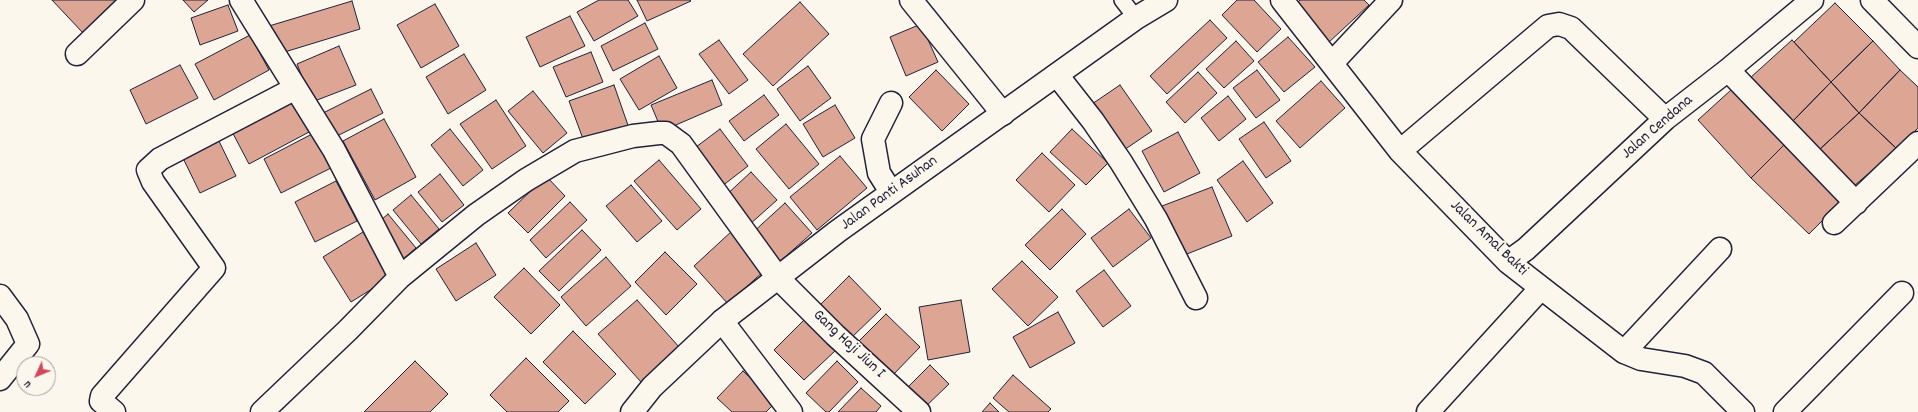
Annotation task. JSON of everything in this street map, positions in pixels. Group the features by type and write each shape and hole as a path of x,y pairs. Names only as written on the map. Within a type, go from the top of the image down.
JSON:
{"street":[{"path":"77,54 133,0"},
{"path":"241,0 294,89 334,150 400,277"},
{"path":"910,0 1003,114"},
{"name":"Jalan Panti Asuhan","path":"632,412 652,387 722,321 891,192 1003,114 1136,18 1166,0"},
{"name":"Jalan Amal Bakti","path":"1282,0 1400,151 1508,262 1624,352 1642,359 1685,366 1704,373 1743,412"},
{"path":"1332,63 1391,0"},
{"name":"Jalan Cendana","path":"1508,262 1526,249 1666,119 1812,0"},
{"path":"1872,0 1918,47"},
{"path":"1400,151 1548,26 1559,24 1571,28 1666,119"},
{"path":"1728,70 1856,203"},
{"path":"1057,75 1093,121 1129,175 1156,219 1196,298"},
{"path":"114,412 101,400 102,396 214,268 153,182 148,170 160,159 294,89"},
{"path":"891,103 873,139 879,173 891,192"},
{"name":"Gang Haji Jiun I","path":"262,412 348,330 400,277 476,215 526,180 575,151 633,136 659,133 666,133 681,144 778,278 835,335 919,412"},
{"path":"1834,223 1918,143"},
{"path":"1624,352 1720,249"},
{"path":"1428,412 1541,288"},
{"path":"1785,412 1902,293"},
{"path":"0,296 17,319 28,344 0,379"},
{"path":"722,321 791,412"}],"lane":[{"path":"1122,0 1136,18"}],"building":[{"path":"52,0 118,0 83,33"},
{"path":"183,0 208,0 194,12"},
{"path":"599,0 628,0 638,16 594,41 577,12"},
{"path":"637,0 690,0 691,1 647,21"},
{"path":"1237,0 1254,0 1281,29 1257,52 1222,15"},
{"path":"1300,0 1364,0 1369,5 1328,43 1294,6"},
{"path":"352,1 360,29 278,54 269,26"},
{"path":"800,2 829,34 773,86 743,54"},
{"path":"1835,3 1873,41 1831,82 1794,42"},
{"path":"435,4 459,46 421,68 397,25"},
{"path":"228,5 238,31 200,45 191,18"},
{"path":"570,16 585,46 540,67 526,37"},
{"path":"1210,20 1227,38 1167,94 1150,76"},
{"path":"645,23 658,49 613,71 601,46"},
{"path":"921,24 938,62 906,76 890,37"},
{"path":"250,35 269,70 214,100 195,64"},
{"path":"1288,37 1315,67 1284,92 1258,62"},
{"path":"719,40 748,80 729,94 699,54"},
{"path":"1792,40 1831,82 1792,122 1750,78"},
{"path":"1236,41 1254,61 1224,88 1206,69"},
{"path":"1873,41 1900,70 1859,113 1831,82"},
{"path":"339,46 356,85 312,102 297,64"},
{"path":"591,52 603,82 566,97 553,67"},
{"path":"464,54 486,90 448,114 426,77"},
{"path":"659,56 677,88 639,110 620,79"},
{"path":"180,65 198,98 146,124 130,90"},
{"path":"808,66 831,98 800,121 777,89"},
{"path":"936,70 969,104 942,131 909,97"},
{"path":"1257,70 1280,100 1256,118 1233,88"},
{"path":"1900,70 1918,87 1918,128 1897,149 1859,113"},
{"path":"1198,72 1217,93 1185,123 1166,102"},
{"path":"712,80 722,105 662,131 651,105"},
{"path":"1321,81 1345,108 1300,148 1276,121"},
{"path":"1831,82 1859,113 1819,150 1792,122"},
{"path":"614,85 630,131 586,147 569,101"},
{"path":"1120,85 1152,131 1124,150 1092,104"},
{"path":"371,89 383,113 335,137 323,113"},
{"path":"1731,90 1786,143 1751,178 1698,120"},
{"path":"533,91 567,133 543,153 508,111"},
{"path":"290,95 309,132 249,164 229,126"},
{"path":"764,95 779,115 744,141 729,121"},
{"path":"1228,96 1246,119 1219,141 1201,118"},
{"path":"496,100 526,146 492,169 460,124"},
{"path":"835,105 855,138 823,157 803,124"},
{"path":"1859,113 1897,149 1854,186 1819,150"},
{"path":"384,119 416,177 375,200 343,141"},
{"path":"1264,122 1291,161 1266,178 1239,139"},
{"path":"786,124 819,164 789,189 756,149"},
{"path":"450,129 483,170 463,186 431,145"},
{"path":"720,129 748,166 717,190 688,153"},
{"path":"1072,129 1108,163 1086,185 1050,152"},
{"path":"1178,132 1200,173 1164,192 1142,151"},
{"path":"314,133 331,168 281,193 264,159"},
{"path":"217,137 236,176 200,193 181,154"},
{"path":"1786,143 1842,201 1809,234 1751,178"},
{"path":"1042,153 1075,185 1049,212 1016,180"},
{"path":"840,156 867,188 817,230 790,197"},
{"path":"659,160 701,209 677,230 634,181"},
{"path":"1243,161 1273,203 1247,222 1217,180"},
{"path":"751,172 777,200 749,225 723,198"},
{"path":"440,174 464,205 442,222 418,192"},
{"path":"546,176 565,196 528,233 508,213"},
{"path":"336,181 357,221 315,242 295,202"},
{"path":"631,185 662,221 637,242 606,206"},
{"path":"1212,187 1232,236 1182,256 1162,206"},
{"path":"411,195 439,229 421,244 393,210"},
{"path":"570,202 587,220 546,258 530,240"},
{"path":"785,203 812,233 777,264 750,235"},
{"path":"1062,209 1086,234 1050,270 1025,245"},
{"path":"1129,209 1151,238 1113,267 1091,238"},
{"path":"388,214 416,248 402,260 374,226"},
{"path":"582,230 601,250 559,291 539,271"},
{"path":"732,231 767,268 728,304 694,266"},
{"path":"363,232 391,277 351,302 323,257"},
{"path":"476,243 496,275 456,301 436,269"},
{"path":"665,252 697,284 666,315 635,282"},
{"path":"606,257 631,286 586,326 561,297"},
{"path":"1022,261 1058,297 1028,326 992,289"},
{"path":"524,268 560,305 531,334 494,297"},
{"path":"1104,270 1131,306 1103,327 1076,291"},
{"path":"849,276 881,309 849,340 818,307"},
{"path":"637,300 680,348 641,382 598,334"},
{"path":"961,300 970,352 928,360 919,307"},
{"path":"1058,312 1075,343 1030,368 1013,337"},
{"path":"886,314 920,347 890,378 855,345"},
{"path":"804,320 835,351 804,380 774,350"},
{"path":"573,331 616,374 585,404 543,362"},
{"path":"526,358 569,401 558,412 507,412 490,395"},
{"path":"415,361 448,394 430,412 364,412"},
{"path":"837,361 858,382 829,412 826,412 806,393"},
{"path":"930,365 949,384 921,411 903,392"},
{"path":"743,371 776,402 766,412 732,412 717,398"},
{"path":"1013,375 1051,409 1048,412 1009,412 993,398"},
{"path":"861,388 881,406 876,412 838,412"},
{"path":"990,403 999,412 982,412"}]}
